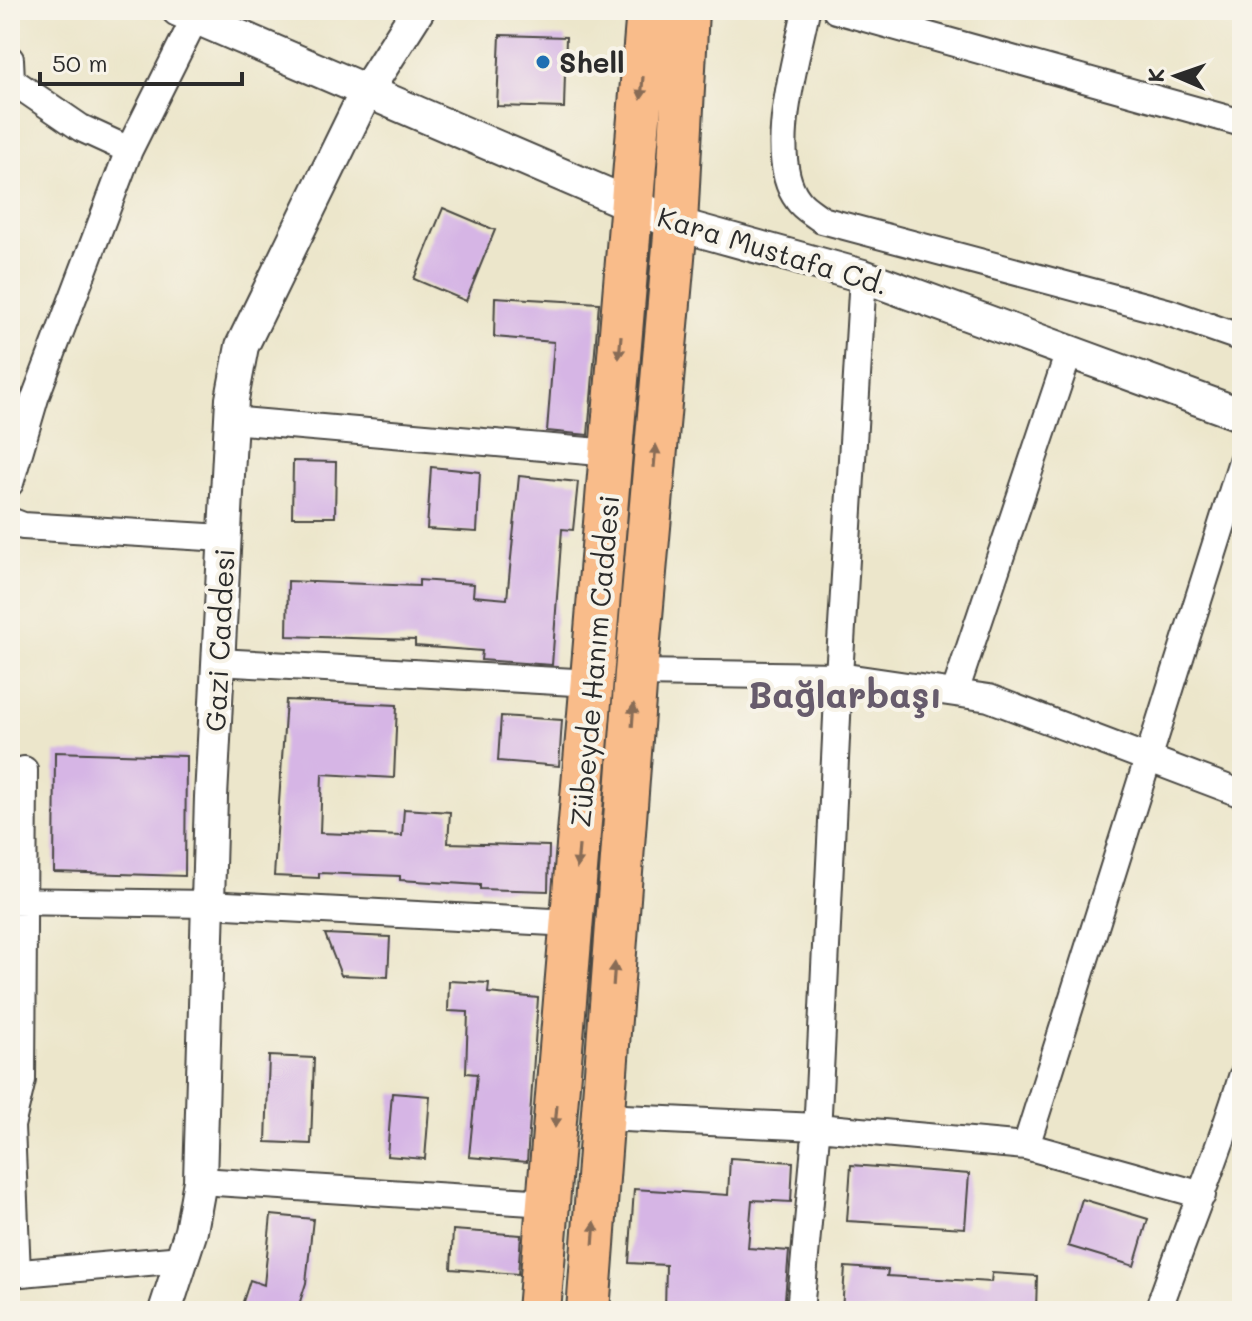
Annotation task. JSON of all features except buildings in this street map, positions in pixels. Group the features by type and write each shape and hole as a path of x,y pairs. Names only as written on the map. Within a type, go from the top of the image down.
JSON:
{"main road":[{"name":"Zübeyde Hanım Caddesi","path":"539,1311 648,10"},
{"path":"588,1311 636,673 676,224 687,10"}],"street":[{"name":"Gazi Caddesi","path":"165,1311 182,1259 200,1181 224,538 230,420 242,346 367,90 418,10"},
{"path":"806,10 786,113 783,146 786,171 797,200 822,220 1167,312 1242,338"},
{"path":"836,10 1242,123"},
{"name":"Kara Mustafa Cd.","path":"190,12 676,224 863,276 1242,415"},
{"path":"10,483 35,398 129,150 190,12"},
{"path":"10,59 11,80 81,128 129,150"},
{"path":"800,1311 817,1127 863,276"},
{"path":"955,692 1069,352"},
{"path":"230,420 611,453"},
{"path":"1026,1146 1242,461"},
{"path":"10,521 23,526 224,538"},
{"path":"218,662 592,683"},
{"path":"636,673 839,676 989,698 1242,794"},
{"path":"24,770 15,902 22,1080 11,1126 13,1274 182,1259"},
{"path":"15,902 208,904 572,923"},
{"path":"1158,1311 1202,1195 1235,1128 1242,1077"},
{"path":"603,1117 817,1127 1026,1146 1202,1195"},
{"path":"200,1181 548,1203"}],"place":[{"name":"Shell","path":"543,62"}],"district":[{"name":"Bağlarbaşı","path":"845,693"}]}
